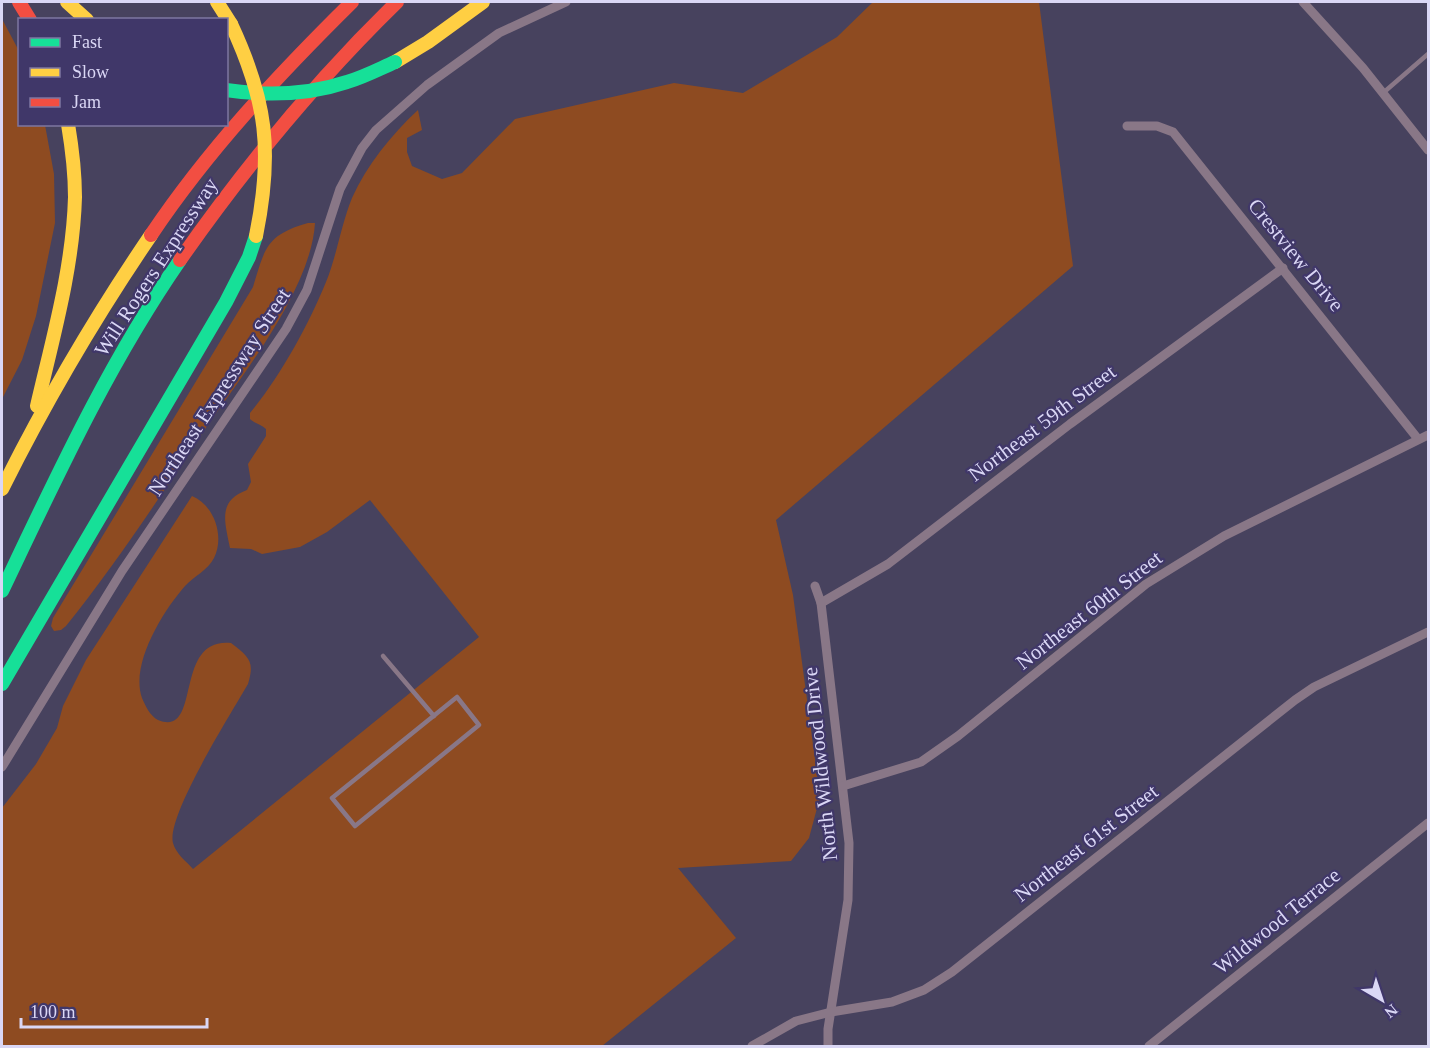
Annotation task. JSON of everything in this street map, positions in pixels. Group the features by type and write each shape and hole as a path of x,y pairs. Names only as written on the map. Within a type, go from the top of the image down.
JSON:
{"highway":[{"path":"19,2 29,18"},
{"path":"67,2 85,18"},
{"path":"217,2 227,18"},
{"name":"Will Rogers Expressway","path":"2,489 33,423 108,296 166,213 251,105 352,2"},
{"name":"Will Rogers Expressway","path":"2,591 112,370 183,257 240,178 286,120 338,60 397,2"},
{"path":"228,90 270,94 315,90 339,85 395,62 483,2"},
{"path":"465,16 496,2"},
{"path":"2,684 226,302 249,257 264,203 268,154 266,126 254,74 246,52 228,19"},
{"path":"33,423 64,290 72,244 75,180 68,126"}],"street":[{"name":"Northeast Expressway Street","path":"2,767 122,571 286,329 307,290 340,189 362,148 376,130 427,85 499,33 566,2"},
{"path":"1303,2 1383,93 1428,150"},
{"name":"Crestview Drive","path":"1127,126 1157,126 1173,132 1418,440"},
{"name":"Northeast 59th Street","path":"821,603 888,564 1079,417 1283,268"},
{"name":"Northeast 60th Street","path":"843,786 921,762 958,736 1146,584 1224,536 1428,435"},
{"name":"North Wildwood Drive","path":"815,586 821,603 849,843 848,900 828,1047"},
{"name":"Northeast 61st Street","path":"752,1047 769,1034 796,1021 831,1012 892,1002 924,990 952,972 1314,687 1428,632"},
{"name":"Wildwood Terrace","path":"1149,1047 1428,823"}],"lane":[{"path":"1383,93 1428,54"},
{"path":"383,656 434,716"},
{"path":"457,698 479,725 355,826 332,798 434,716 457,698"}],"shaded area":[{"path":"873,2 1039,2 1073,266 776,520 793,595 820,797 809,838 791,861 678,868 736,938 602,1046 2,1046 2,808 36,764 57,728 63,706 86,660 192,496 200,500 212,514 218,531 217,549 208,566 188,583 159,623 145,654 141,670 142,698 155,718 172,722 180,715 194,669 201,655 213,645 231,643 249,660 251,670 248,684 189,788 174,830 174,847 193,869 479,637 370,500 327,532 300,547 262,554 251,549 230,548 226,530 227,506 237,495 247,490 251,482 248,464 266,436 266,429 250,419 250,413 272,384 302,333 330,272 352,198 372,162 389,140 418,110 422,130 407,138 407,152 412,166 442,179 462,173 515,119 674,83 743,93 837,37"},
{"path":"2,19 18,49 18,126 45,126 54,174 55,223 36,316 22,360 2,399"},
{"path":"308,223 315,223 311,249 301,277 271,334 102,580 66,626 54,631 51,626 53,618 253,287 269,245 283,233"}],"traffic: fast":[{"path":"228,90 272,94 317,90 353,80 395,62"},
{"path":"2,684 226,302 249,257 256,236"},
{"path":"2,591 106,381 154,299 180,260"}],"traffic: slow":[{"path":"67,2 85,18"},
{"path":"217,2 227,18"},
{"path":"395,62 428,42 483,2"},
{"path":"228,19 231,24"},
{"path":"231,24 252,78 263,127 264,178 256,236"},
{"path":"37,406 61,302 73,224 75,197 68,126"},
{"path":"2,489 72,360 151,235"}],"traffic: jam":[{"path":"19,2 29,18"},
{"path":"151,235 220,143 298,57 352,2"},
{"path":"180,260 282,126 397,2"}]}
